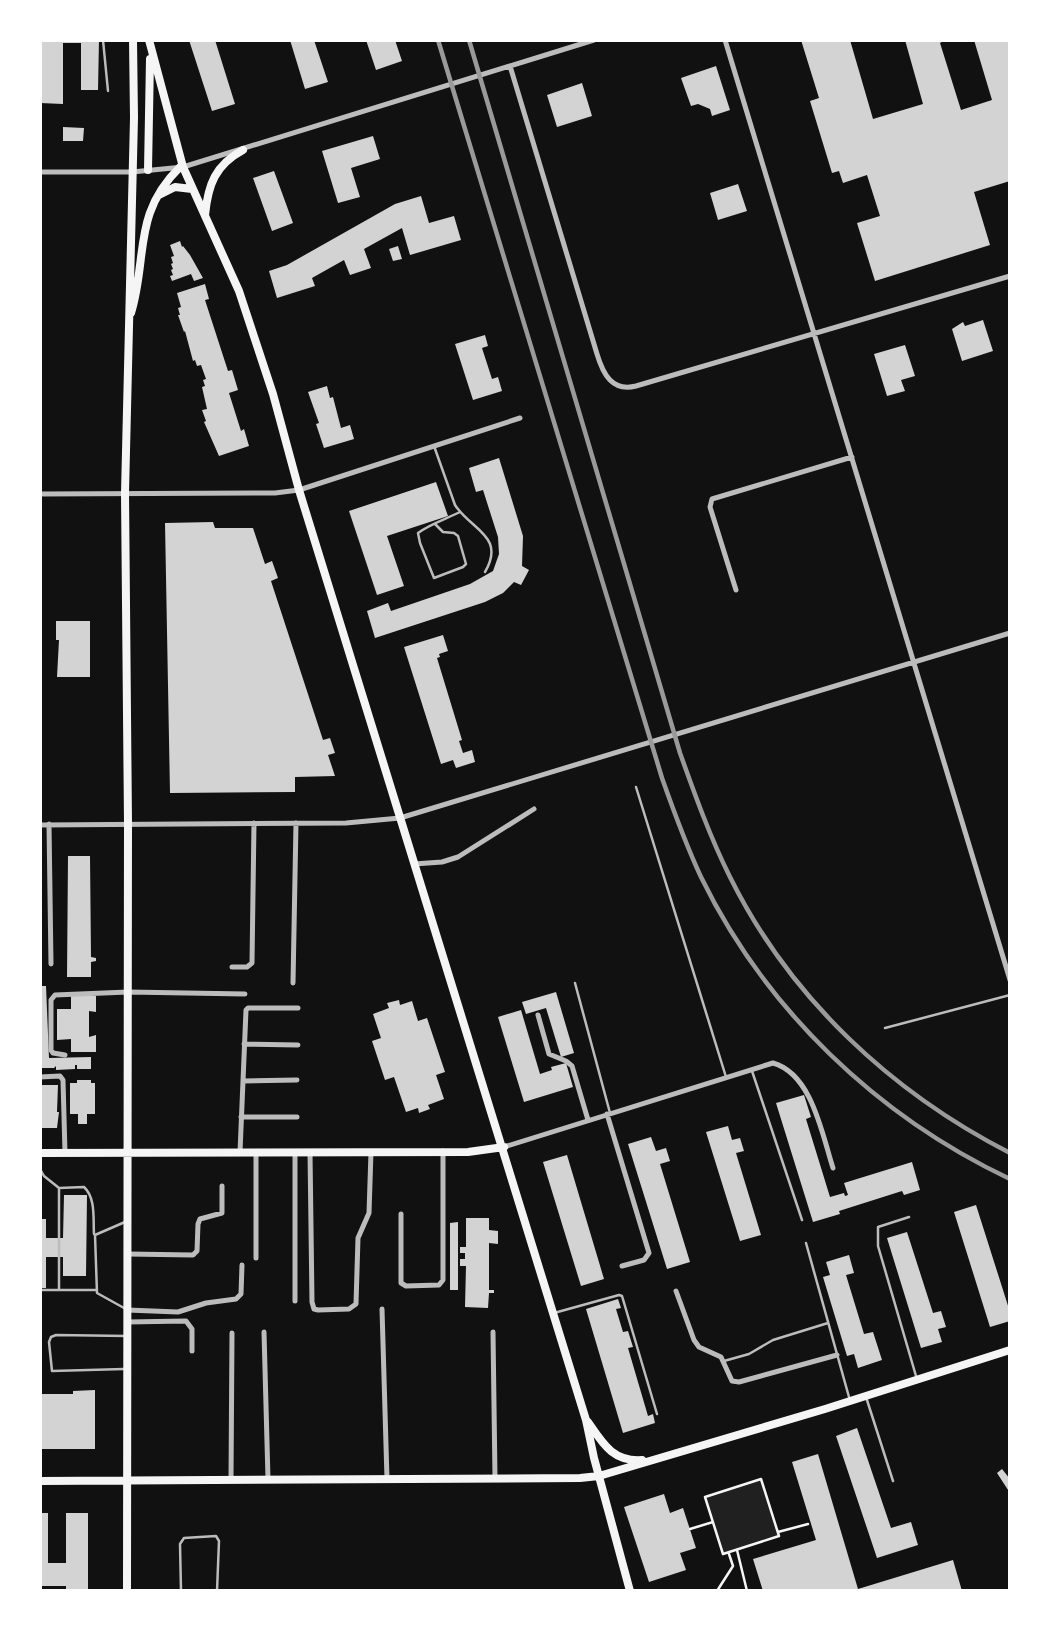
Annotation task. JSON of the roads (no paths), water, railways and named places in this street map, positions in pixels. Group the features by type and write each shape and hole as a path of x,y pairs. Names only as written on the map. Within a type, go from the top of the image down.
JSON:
{"main road":[{"path":"127,1591 128,824 125,493 134,63 132,40"},
{"path":"149,43 182,167 239,291 273,394 299,490 586,1420 629,1591"},
{"path":"148,170 149,43"},
{"path":"204,218 209,187 217,170 231,156 243,150"},
{"path":"128,323 135,299 144,229 157,197 168,179 182,167"},
{"path":"157,197 175,187 192,189"},
{"path":"40,1153 468,1152 503,1147"},
{"path":"40,1481 599,1476 1010,1350"},
{"path":"586,1420 615,1456 629,1461 661,1458"}],"street":[{"path":"40,172 132,172 182,167 594,40"},
{"path":"725,40 1010,980"},
{"path":"510,66 597,354 605,375 615,385 624,388 636,386 1010,276"},
{"path":"40,494 275,493 299,490 520,418"},
{"path":"736,590 710,507 712,499 852,457"},
{"path":"40,824 361,822 400,818 1010,633"},
{"path":"414,864 458,858 534,809"},
{"path":"232,967 252,965 254,823"},
{"path":"293,983 296,823"},
{"path":"49,824 51,964"},
{"path":"65,1055 53,1053 51,1050 52,998 59,994 246,994"},
{"path":"240,1152 247,1009 298,1008"},
{"path":"538,1015 550,1054 572,1066 589,1120"},
{"path":"244,1044 298,1045"},
{"path":"503,1147 773,1063 786,1068 811,1097 833,1168"},
{"path":"40,1077 60,1076 63,1080 65,1153"},
{"path":"243,1081 297,1080"},
{"path":"609,1114 649,1253 644,1260 622,1266"},
{"path":"242,1117 297,1117"},
{"path":"401,1214 401,1283 406,1286 439,1285 443,1280 443,1151"},
{"path":"256,1152 256,1258"},
{"path":"295,1152 295,1301"},
{"path":"310,1152 312,1302 314,1309 318,1310 349,1309 356,1304 358,1238 369,1213 371,1152"},
{"path":"127,1254 193,1255 197,1248 199,1222 202,1218 222,1213 222,1186"},
{"path":"127,1310 178,1312 206,1303 236,1299 241,1294 242,1265"},
{"path":"676,1291 694,1340 699,1347 721,1357 732,1381 739,1382 837,1355"},
{"path":"382,1309 387,1479"},
{"path":"127,1322 186,1321 192,1329 192,1351"},
{"path":"264,1332 268,1479"},
{"path":"493,1332 495,1478"},
{"path":"231,1479 232,1333"}],"lane":[{"path":"103,40 108,91"},
{"path":"434,446 455,505 486,536 493,552 485,572"},
{"path":"435,524 443,532 458,536 466,564 434,578 418,533 435,524 460,512"},
{"path":"636,787 726,1077"},
{"path":"575,983 609,1114"},
{"path":"885,1028 1010,995"},
{"path":"752,1070 802,1220"},
{"path":"40,1169 44,1176 60,1188 84,1187 88,1191 93,1208 96,1290 99,1296 127,1310"},
{"path":"59,1289 60,1188"},
{"path":"909,1217 878,1227 877,1234 878,1246 917,1380"},
{"path":"94,1235 127,1222"},
{"path":"806,1243 850,1401"},
{"path":"40,1290 96,1290"},
{"path":"554,1313 622,1296 657,1414"},
{"path":"723,1362 749,1354 773,1340 828,1323"},
{"path":"127,1336 56,1335 51,1337 49,1342 52,1371 127,1369"},
{"path":"866,1396 893,1480"},
{"path":"181,1591 180,1544 184,1538 208,1535 215,1536 219,1541 217,1591"}],"railway":[{"path":"438,40 662,778 701,877 727,926 758,971 792,1014 830,1054 871,1091 915,1124 1010,1179"},
{"path":"469,40 680,753 709,831 730,877 754,921 782,963 848,1038 924,1101 966,1129 1010,1153"}]}
